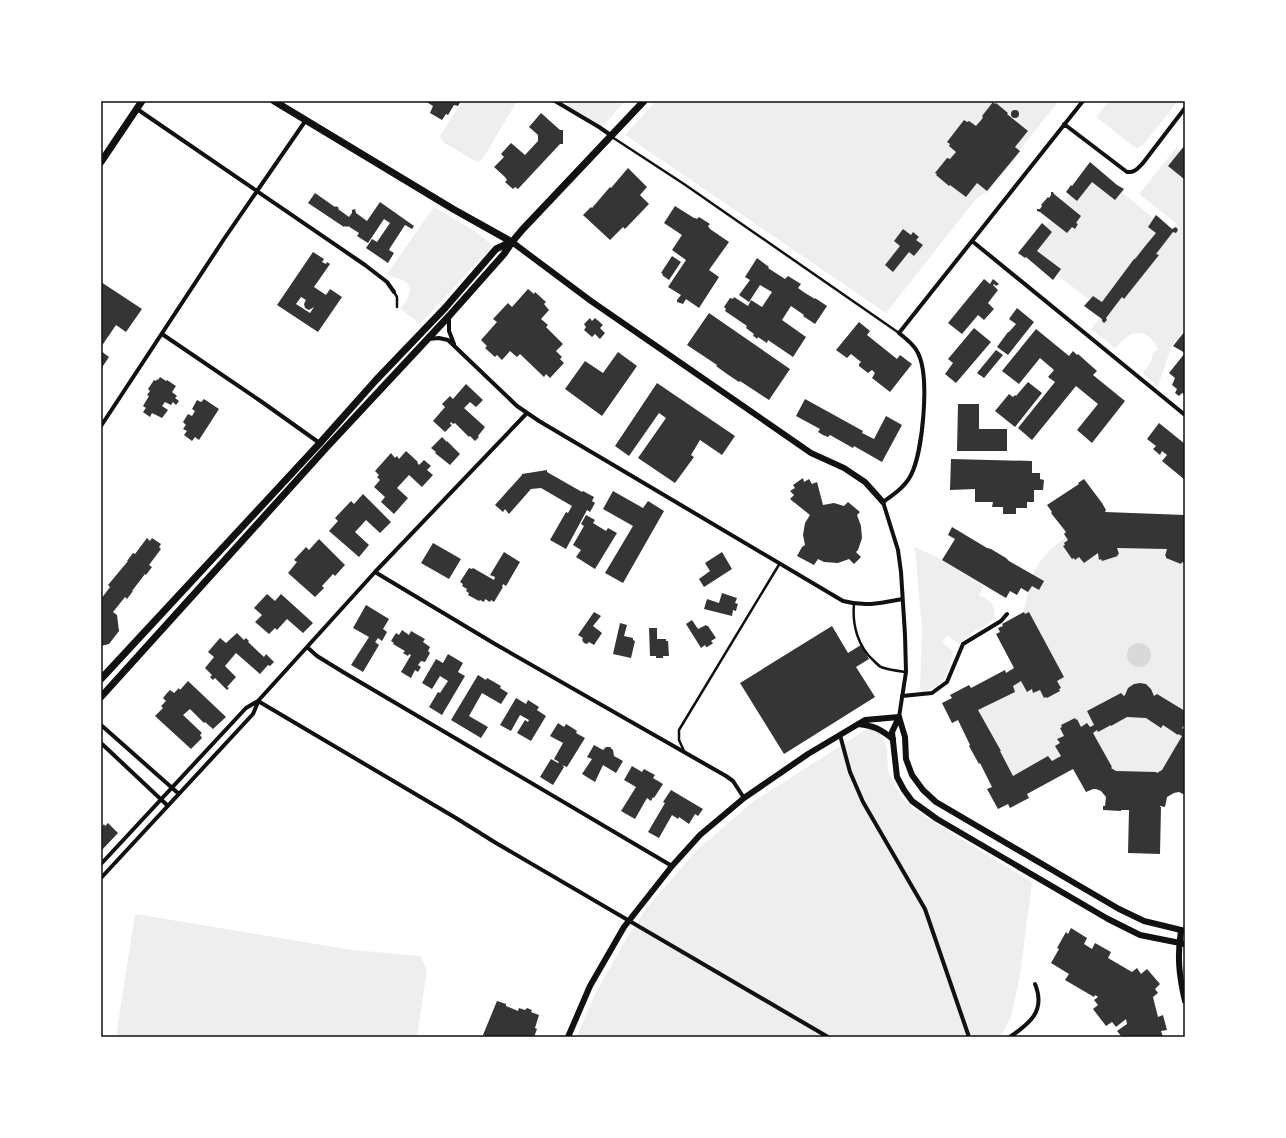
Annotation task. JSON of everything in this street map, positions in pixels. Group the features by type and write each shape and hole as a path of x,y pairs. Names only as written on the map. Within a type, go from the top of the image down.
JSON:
{"main road":[{"path":"101,162 142,101"},
{"path":"274,101 453,209 512,242"},
{"path":"101,697 326,448 449,316 504,254 512,242 644,101"},
{"path":"101,679 320,443 376,380 445,308 496,249 512,242"}],"street":[{"path":"554,101 612,136"},
{"path":"883,502 906,483 911,476 919,451 922,434 924,372 919,354 915,347 899,333 1083,101"},
{"path":"1064,124 1127,172 1131,173 1137,170 1143,163 1185,108"},
{"path":"136,109 365,265 387,282 394,292"},
{"path":"101,426 256,191 306,120"},
{"path":"972,241 1185,415"},
{"path":"512,242 591,301 811,453 844,468 865,482 883,502 898,550 906,672 899,717 892,732 897,777 904,790 912,800 937,819 1108,919 1140,935 1182,944"},
{"path":"449,316 449,331 455,346"},
{"path":"162,334 262,402 326,448"},
{"path":"428,339 439,338 448,340 517,406 527,413 843,601 854,604 873,604 902,599"},
{"path":"101,864 246,708 258,701 375,572 527,413"},
{"path":"375,572 495,644 730,779 744,798"},
{"path":"902,696 932,693 942,686 947,682 963,644 1001,621 1007,614"},
{"path":"308,647 317,656 336,668 672,866"},
{"path":"101,878 253,714 258,701"},
{"path":"258,701 628,921 828,1037"},
{"path":"568,1037 590,986 628,921 672,866 700,835 744,798 808,754 858,724 865,720 899,717"},
{"path":"899,717 905,737 906,759 912,775 923,790 936,802 1119,909 1144,921 1183,931 1182,944 1178,954 1185,1001"},
{"path":"858,724 872,726 893,739"},
{"path":"101,725 179,794"},
{"path":"840,735 850,772 862,802 925,909 969,1037"},
{"path":"101,743 168,806"},
{"path":"1010,1037 1031,1022 1036,1014 1038,993 1034,984"}],"lane":[{"path":"612,136 690,188 899,333"},
{"path":"394,292 397,307"},
{"path":"685,753 679,740 679,730 780,563"},
{"path":"854,604 853,614 856,631 860,642 869,657 881,667 906,672"}],"shaded area":[{"path":"462,101 517,101 482,160 477,162 443,142 440,136"},
{"path":"555,101 625,101 601,128"},
{"path":"656,101 1059,101 1021,148 1019,155 988,191 976,199 886,313 625,135"},
{"path":"1109,101 1178,101 1143,145 1137,148 1096,117"},
{"path":"1176,148 1185,155 1185,328 1172,345 1158,386 1144,375 1143,372 1151,362 1153,352 1158,350 1151,338 1143,334 1135,333 1126,338 1115,348 1091,329 1177,224 1139,194"},
{"path":"1091,168 1167,229 1103,311 1026,250"},
{"path":"434,207 481,236 492,246 420,324 400,308 409,294 409,286 403,280 387,274"},
{"path":"1070,534 1185,535 1185,789 1174,788 1162,802 1088,757 1014,795 967,705 1042,663 1024,610 1031,578 1040,561 1050,550"},
{"path":"915,547 937,557 984,586 979,595 991,602 995,611 992,620 987,625 972,633 959,644 947,635 942,642 954,652 945,677 937,687 923,692 920,688 922,631"},
{"path":"1139,643 1148,646 1151,655 1148,664 1139,667 1130,664 1127,655 1130,646"},
{"path":"867,729 877,731 883,737 887,749 888,771 901,797 917,812 1032,882 1020,975 1011,1017 1004,1030 998,1037 577,1037 594,996 626,939 646,909 695,852 751,803"},
{"path":"135,914 353,950 420,956 427,970 417,1037 116,1037"}],"building":[{"path":"425,101 461,101 458,106 454,105 448,115 446,114 442,120 430,113 433,106"},
{"path":"993,102 1028,131 1015,147 1020,151 987,191 977,183 966,197 950,185 949,186 935,173 947,158 950,159 956,152 947,142 964,120 967,122 969,121 976,126"},
{"path":"1013,110 1017,110 1019,114 1017,118 1013,118 1011,116 1011,112"},
{"path":"541,113 560,130 563,130 563,144 560,144 518,189 515,187 513,189 505,182 507,180 505,177 494,167 504,157 501,154 511,143 525,155 538,141 538,135 529,127"},
{"path":"1185,145 1185,177 1184,179 1168,166"},
{"path":"1090,162 1117,185 1124,189 1115,200 1092,182 1077,201 1066,192"},
{"path":"628,168 647,187 640,195 649,204 625,229 623,227 610,240 583,215 591,207 592,208"},
{"path":"1051,192 1053,192 1081,216 1076,223 1078,224 1075,229 1072,227 1067,233 1037,211 1037,209 1040,209 1042,206 1041,205 1048,197 1049,198"},
{"path":"315,193 335,207 336,206 339,208 338,209 349,217 352,210 355,209 356,213 367,221 380,202 414,226 412,229 405,225 389,250 394,253 388,263 366,248 372,239 377,242 390,223 384,219 368,243 357,236 359,233 348,226 344,227 308,203"},
{"path":"675,206 694,218 697,219 699,217 710,224 708,226 710,229 729,242 709,270 719,277 699,308 686,299 683,304 677,302 681,295 668,287 686,260 672,250 682,235 664,223"},
{"path":"1156,215 1172,229 1176,227 1178,230 1176,233 1173,232 1156,254 1159,255 1124,299 1122,297 1106,318 1107,320 1104,323 1102,319 1084,306 1093,296 1102,302 1134,259 1156,233 1148,227"},
{"path":"1042,223 1052,232 1037,251 1061,269 1053,280 1026,257 1025,258 1018,253"},
{"path":"903,229 911,235 913,232 919,237 916,240 923,245 914,256 909,252 893,272 885,265 900,246 894,241"},
{"path":"313,252 324,259 322,262 326,264 327,262 330,264 314,287 326,295 330,289 342,297 318,332 277,305","holes":["301,297 306,300 304,304 305,308 309,310 314,307 310,313 296,304"]},
{"path":"672,256 681,262 669,280 661,273"},
{"path":"757,258 769,267 768,268 785,279 788,276 801,284 798,288 827,306 815,324 791,306 782,320 806,337 793,357 768,340 767,343 758,337 757,339 753,336 754,334 746,328 747,326 725,311 726,309 724,307 730,298 733,299 734,297 748,306 751,300 762,307 772,292 760,285 749,302 739,295 750,280 745,277"},
{"path":"984,279 990,284 993,279 999,284 996,286 994,284 993,285 998,290 988,303 994,309 984,320 978,315 962,334 948,323"},
{"path":"101,282 142,309 126,332 116,325 101,347"},
{"path":"528,289 534,294 535,292 546,302 544,304 549,310 541,319 548,325 546,327 563,344 556,351 562,357 560,359 564,363 550,378 546,374 544,377 520,354 517,357 510,351 502,360 497,355 495,357 485,348 487,346 481,340 497,322 493,319 508,303 512,307"},
{"path":"1017,308 1034,322 1008,355 997,347 1016,324 1009,319"},
{"path":"709,313 790,369 769,400 727,374 716,366 717,365 687,345"},
{"path":"590,318 592,321 595,318 603,325 600,328 605,333 600,339 595,334 592,337 584,330 586,327 584,324"},
{"path":"859,322 870,331 867,335 897,359 900,355 912,364 890,392 872,378 875,373 872,370 868,373 859,366 861,362 851,354 847,358 836,350"},
{"path":"974,328 991,342 956,383 945,374 953,363 948,359"},
{"path":"1036,329 1069,356 1073,351 1077,355 1078,354 1097,371 1093,375 1125,401 1092,443 1077,430 1098,404 1076,386 1032,440 1018,428 1055,382 1048,377 1054,370 1040,358 1019,384 1002,371"},
{"path":"1185,331 1185,353 1173,346"},
{"path":"996,350 1003,355 984,378 977,373"},
{"path":"101,351 109,357 101,369"},
{"path":"618,352 637,366 602,416 565,389 585,361 603,373"},
{"path":"1185,353 1185,395 1182,393 1179,396 1175,393 1177,389 1172,385 1175,378 1169,373"},
{"path":"160,377 176,386 172,392 177,396 175,398 179,401 176,405 173,402 171,405 165,402 162,406 168,410 162,418 152,413 150,417 143,412 146,408 143,406 149,396 147,395 150,391 148,389 154,380 158,380"},
{"path":"1028,382 1042,393 1015,427 995,411 1009,394 1013,397 1015,395 1016,396"},
{"path":"657,383 735,436 722,455 700,440 691,455 694,457 675,483 638,458 666,418 659,413 629,456 615,446"},
{"path":"466,384 483,400 476,407 470,402 464,408 485,427 475,441 455,423 453,424 451,422 450,424 452,425 445,432 433,421 445,407 442,404 450,396 453,399"},
{"path":"204,399 219,409 199,440 195,437 192,441 184,435 187,431 183,429 186,425 183,422 188,414 192,416 195,411 192,409 197,400 201,402"},
{"path":"805,399 863,431 862,433 874,439 886,416 902,425 882,462 854,446 853,448 830,435 828,437 823,435 818,432 820,429 796,416"},
{"path":"958,404 979,404 979,429 1007,429 1007,451 957,451"},
{"path":"1159,423 1185,444 1185,480 1162,461 1167,455 1162,451 1160,455 1153,449 1156,446 1147,439"},
{"path":"442,437 460,454 450,465 431,448"},
{"path":"406,451 418,462 419,465 424,460 431,466 427,470 433,475 422,487 409,475 397,488 408,498 394,514 381,502 385,497 374,487 380,480 377,477 379,475 375,471 391,453 395,458 397,456 399,459"},
{"path":"951,459 1032,461 1032,473 1040,473 1040,479 1044,480 1043,490 1034,490 1034,502 1027,502 1027,508 1016,508 1016,514 1003,514 1003,507 992,507 993,502 975,502 975,489 950,490"},
{"path":"547,470 547,472 582,492 583,491 594,497 592,501 595,503 590,512 587,510 566,549 550,540 566,512 568,513 572,506 541,488 531,489 509,514 505,509 503,512 495,505 522,474"},
{"path":"803,478 804,482 809,479 812,484 817,482 823,505 834,503 844,506 848,502 860,512 857,515 861,526 862,538 856,552 861,557 854,564 849,559 838,563 824,562 818,559 814,565 797,556 802,547 805,545 803,535 805,523 810,515 790,499 794,495 790,491 795,488 793,485"},
{"path":"1084,479 1102,503 1106,510 1105,512 1185,515 1184,563 1182,562 1181,564 1166,558 1165,556 1167,549 1117,548 1119,554 1117,555 1118,556 1102,561 1101,559 1099,560 1098,553 1084,563 1079,557 1075,560 1074,558 1072,559 1063,546 1068,540 1064,534 1066,532 1051,513 1052,512 1047,505 1079,484 1078,483"},
{"path":"613,491 643,508 648,501 664,511 623,583 605,573 633,526 603,509"},
{"path":"363,494 391,522 380,533 366,520 355,532 369,545 359,557 329,531 338,521 335,518 351,501 354,504"},
{"path":"586,515 595,520 593,523 606,531 608,528 617,533 595,569 576,557 581,550 573,545 584,526 581,524"},
{"path":"952,527 1044,581 1039,590 1032,586 1028,592 1021,588 1017,595 1010,591 1006,598 942,560 955,539 948,535"},
{"path":"147,538 150,541 152,538 161,544 159,547 161,549 149,565 152,567 146,575 145,574 127,599 125,597 113,612 117,615 119,631 109,644 101,646 101,599 110,587 108,585"},
{"path":"319,539 345,565 335,576 333,574 322,586 324,588 315,597 288,573 297,562 294,560 306,547 309,550"},
{"path":"433,543 461,559 449,579 421,563"},
{"path":"504,552 520,562 506,586 503,584 503,587 494,602 491,600 490,602 485,599 484,602 479,601 468,595 469,593 466,591 467,589 462,586 463,584 460,582 469,568 473,568 494,580 495,577 490,575"},
{"path":"722,552 732,569 704,587 699,579 710,571 705,563"},
{"path":"722,593 737,598 735,603 738,604 736,611 733,610 732,616 704,609 707,599 719,603"},
{"path":"267,594 275,601 281,594 313,623 303,633 287,619 277,630 275,628 269,634 255,622 262,615 254,608"},
{"path":"366,605 389,619 383,629 387,632 382,641 378,638 375,642 379,645 363,672 351,665 369,637 353,628"},
{"path":"594,612 601,616 593,626 602,633 594,645 589,642 587,644 584,643 582,640 583,638 578,635"},
{"path":"1024,612 1025,614 1029,612 1064,677 1057,681 1061,688 1059,689 1060,691 1047,698 1044,698 1040,690 1033,693 1032,689 1027,692 1021,681 1013,686 1015,692 978,710 1013,776 1048,756 1052,761 1061,756 1055,746 1060,743 1057,739 1064,736 1060,728 1062,727 1061,725 1075,718 1081,727 1087,723 1090,727 1094,725 1087,711 1121,693 1124,696 1128,688 1134,684 1146,684 1151,689 1154,696 1157,694 1185,711 1185,723 1182,728 1185,730 1185,795 1179,792 1174,793 1167,797 1165,807 1160,806 1160,854 1128,853 1129,810 1103,810 1106,797 1101,791 1096,789 1086,792 1073,769 1027,794 1029,798 1010,808 1008,804 998,809 987,789 992,787 980,763 979,764 969,746 970,745 958,720 952,723 942,703 952,698 950,695 969,685 971,688 1005,670 1006,673 1014,668 996,634 1000,632 998,628 1003,626 1002,624","holes":["1127,717 1146,718 1161,728 1163,725 1182,736 1162,770 1157,773 1116,771 1111,768 1112,767 1093,733 1097,730 1098,732 1111,726"]},
{"path":"692,620 698,629 706,625 708,626 716,638 711,641 713,643 712,644 707,647 705,645 701,648 686,624"},
{"path":"620,623 627,625 624,636 633,638 635,641 631,658 613,654"},
{"path":"832,626 848,653 861,645 869,659 856,667 875,697 784,754 740,683"},
{"path":"649,628 657,628 657,639 666,639 666,641 668,641 669,656 656,658 656,656 650,656"},
{"path":"402,630 409,635 411,631 425,639 423,642 430,647 428,651 430,653 425,662 421,661 418,665 421,667 418,672 415,670 411,678 401,672 411,655 409,654 408,656 403,653 405,651 393,644 394,643 391,641 396,633 399,635"},
{"path":"237,633 244,640 246,638 249,641 248,642 264,657 266,654 274,662 270,666 268,665 260,674 236,653 225,666 236,677 227,687 229,688 227,690 215,678 213,680 210,677 212,675 205,668 214,657 208,652 220,638 226,643"},
{"path":"448,654 463,663 458,672 465,676 442,715 429,707 438,692 440,693 448,681 440,676 432,689 422,683 436,659 443,663"},
{"path":"478,675 501,686 500,688 508,693 501,704 482,693 469,716 488,727 481,738 451,720"},
{"path":"188,681 226,717 213,729 205,722 204,723 190,709 183,715 202,733 200,735 202,738 191,749 155,716 163,708 161,706 166,701 163,698 167,693 170,690 174,693 179,688 180,690"},
{"path":"516,698 526,704 528,700 539,707 537,710 546,716 531,741 517,733 525,720 528,722 529,720 520,715 511,731 500,725"},
{"path":"558,723 564,727 566,724 577,731 576,733 585,738 567,767 562,765 564,767 553,785 540,777 551,759 558,763 559,762 554,759 563,743 550,736"},
{"path":"594,745 603,750 606,747 610,747 613,750 614,756 623,761 616,773 603,765 595,782 582,774 592,759 587,757"},
{"path":"632,766 642,772 644,769 655,775 653,778 663,784 651,801 647,798 635,819 621,811 636,787 624,780"},
{"path":"671,790 703,809 698,816 695,814 689,824 679,817 678,819 672,815 659,838 648,832 665,803 663,802"},
{"path":"108,823 118,833 101,851 101,828 104,824 105,826"},
{"path":"1071,928 1087,938 1084,944 1092,949 1095,943 1111,952 1108,958 1132,972 1137,968 1141,974 1147,969 1160,984 1155,989 1158,993 1153,997 1158,1017 1163,1015 1167,1030 1161,1031 1163,1037 1122,1037 1117,1031 1127,1024 1126,1019 1116,1027 1112,1022 1106,1026 1093,1009 1098,1005 1094,1000 1098,997 1095,995 1094,997 1065,980 1069,974 1051,963 1066,932 1068,934"},
{"path":"497,1001 518,1011 519,1008 525,1010 527,1008 532,1010 531,1012 539,1015 534,1037 488,1037 483,1035"}]}
